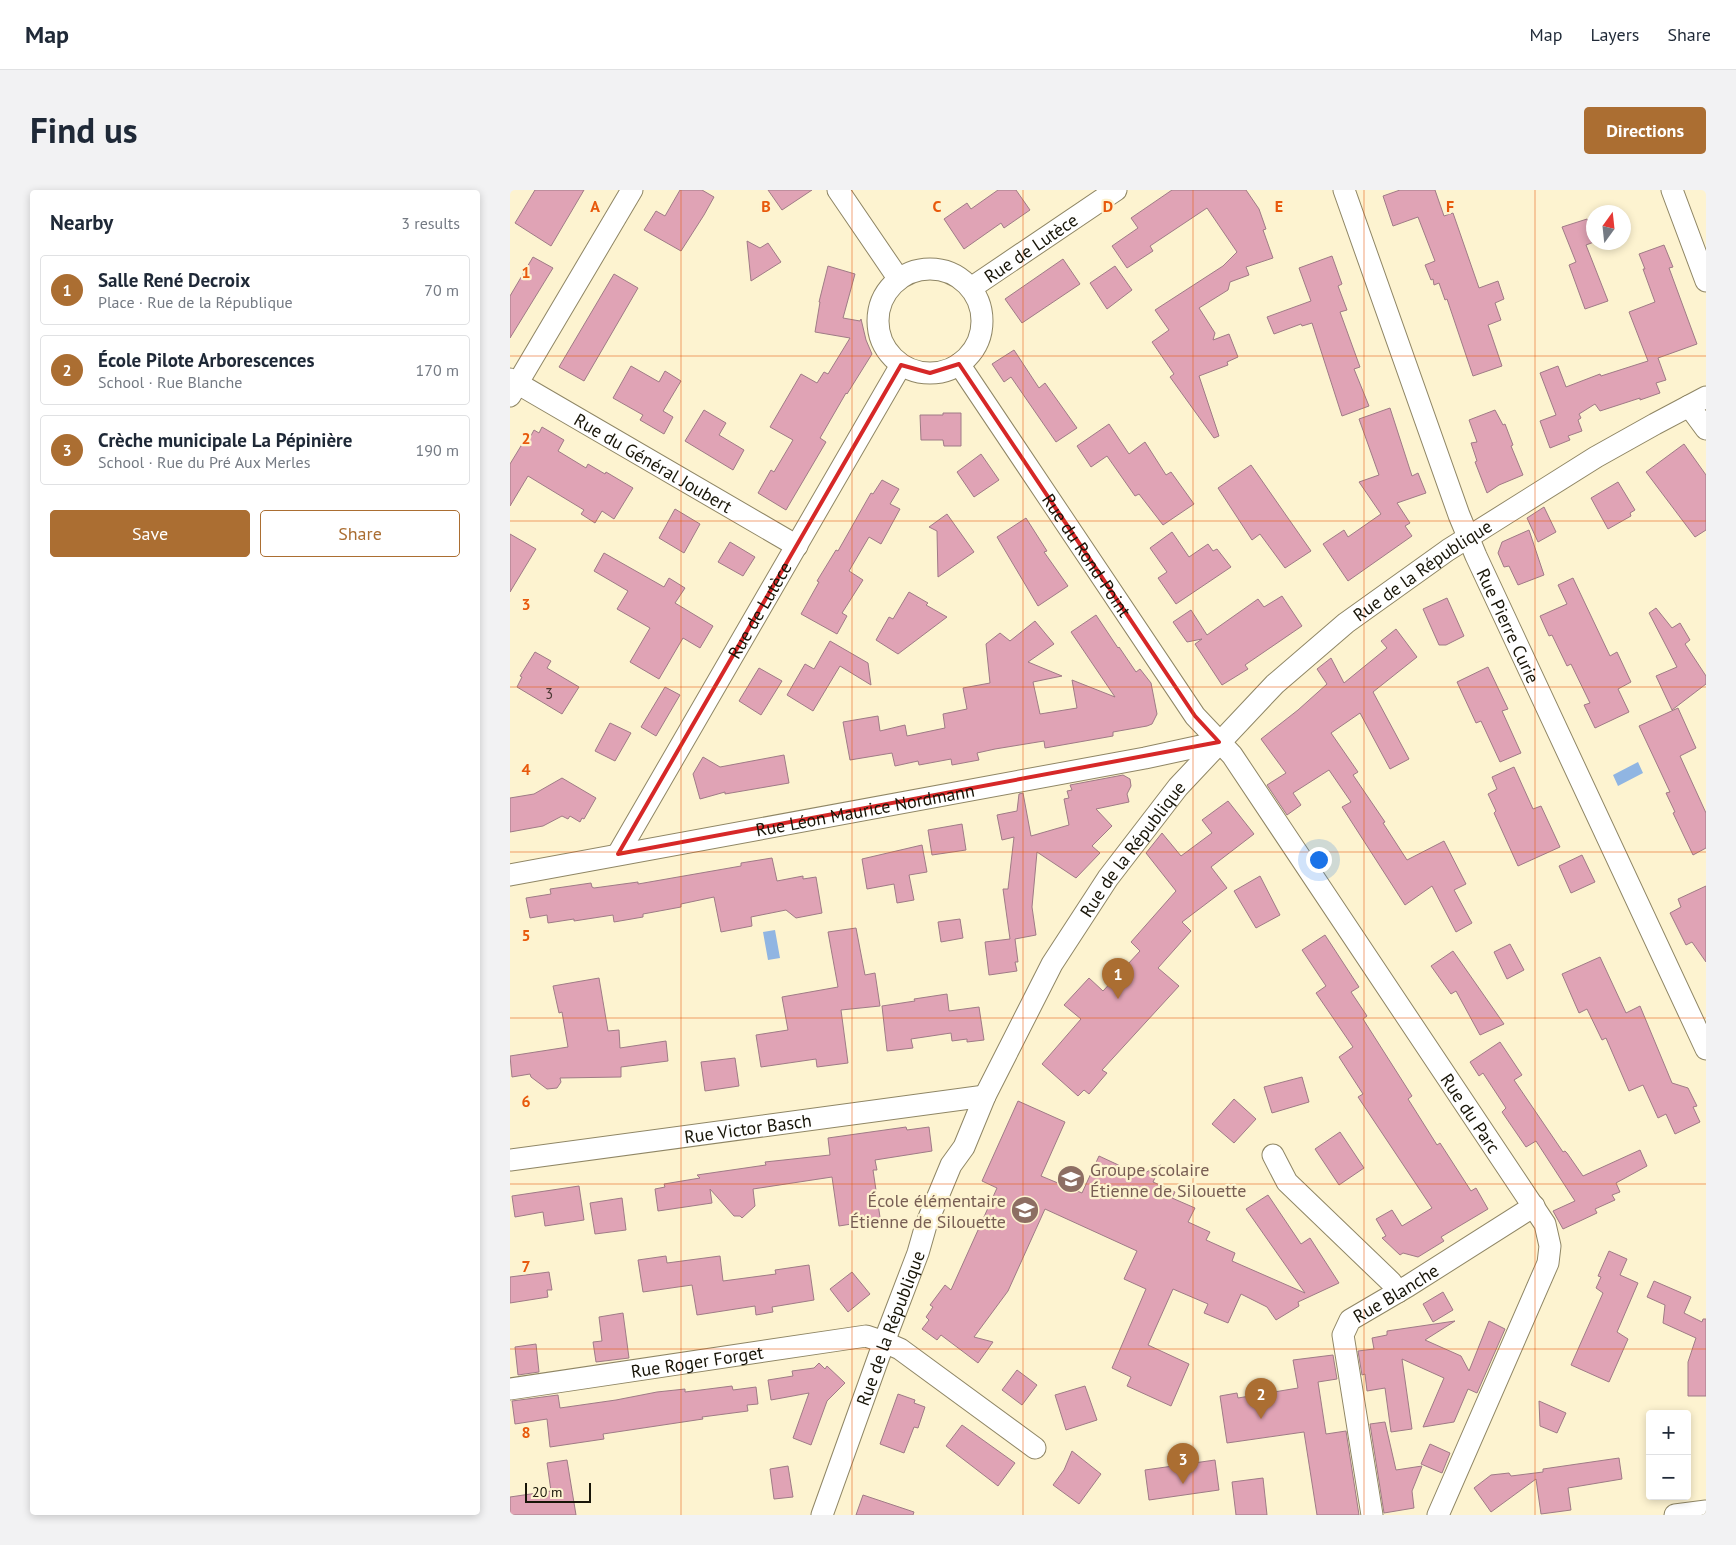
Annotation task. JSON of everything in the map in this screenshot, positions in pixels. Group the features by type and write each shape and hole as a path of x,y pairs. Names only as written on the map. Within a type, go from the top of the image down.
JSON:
{"street":[{"path":"512,386 632,190"},
{"path":"838,190 898,278"},
{"name":"Rue de Lutèce","path":"971,288 1116,190"},
{"name":"Rue Pierre Curie","path":"1344,190 1459,514 1480,565 1699,1015 1706,1049"},
{"path":"1672,190 1706,281"},
{"path":"929,268 945,270 960,277 971,288 980,304 982,320 980,337 972,352 959,364 946,371 930,373 915,371 901,365 888,354 880,339 877,322 879,306 886,290 898,278 912,271 929,268"},
{"name":"Rue du Rond-Point","path":"959,364 1195,716 1219,742"},
{"name":"Rue de Lutèce","path":"618,854 901,365"},
{"name":"Rue du Général Joubert","path":"512,386 797,546"},
{"path":"1697,401 1706,429"},
{"name":"Rue de la République","path":"822,1515 918,1253 926,1224 950,1165 964,1147 985,1096 1052,964 1108,878 1178,787 1275,684 1346,623 1396,586 1469,537 1596,457 1697,401"},
{"name":"Rue Léon Maurice Nordmann","path":"510,874 1145,758 1219,742"},
{"name":"Rue du Parc","path":"1219,742 1232,755 1545,1224 1550,1246 1548,1263 1438,1515"},
{"name":"Rue Victor Basch","path":"510,1160 985,1096"},
{"path":"1273,1155 1287,1182 1391,1282 1398,1292"},
{"name":"Rue Blanche","path":"1372,1515 1343,1335 1350,1320 1534,1206"},
{"name":"Rue Roger Forget","path":"510,1389 866,1336 900,1349 1035,1448"},
{"path":"1675,1515 1706,1510"}],"highlighted area":[{"path":"959,364 1195,716 1219,742 618,854 901,365 930,373"}],"water":[{"path":"1638,762 1643,773 1618,786 1613,775"},
{"path":"775,930 780,958 768,960 763,932"}],"building":[{"path":"535,190 584,190 551,246 515,223"},
{"path":"680,190 702,190 714,197 681,251 644,230 656,211 665,216"},
{"path":"768,190 812,190 782,210"},
{"path":"998,190 1016,190 1030,210 1004,228 1001,223 964,249 944,219 967,203 971,209"},
{"path":"1172,190 1246,190 1259,209 1266,229 1263,230 1273,258 1246,267 1249,275 1230,282 1228,290 1199,308 1215,333 1213,340 1229,334 1238,357 1227,362 1228,365 1199,376 1219,436 1214,438 1170,377 1174,374 1152,342 1169,330 1155,310 1223,266 1237,252 1207,208 1150,246 1153,251 1127,268 1112,246 1138,228 1131,218"},
{"path":"1400,190 1435,190 1444,216 1453,213 1479,288 1498,281 1504,299 1495,303 1501,320 1488,325 1502,366 1473,376 1447,299 1445,300 1439,283 1434,285 1433,279 1431,280 1425,265 1435,261 1418,217 1393,226 1383,196"},
{"path":"1586,219 1586,250 1588,250 1608,301 1585,309 1569,265 1576,262 1562,227"},
{"path":"747,241 760,248 768,243 781,262 751,281"},
{"path":"1664,245 1673,267 1669,268 1697,344 1658,358 1666,380 1656,383 1660,393 1600,411 1595,404 1579,414 1581,418 1578,420 1582,431 1568,436 1570,440 1550,448 1540,421 1556,415 1540,373 1558,366 1566,387 1600,374 1601,376 1648,361 1629,312 1655,302 1639,254"},
{"path":"1332,256 1342,284 1338,286 1347,310 1340,312 1360,367 1354,369 1369,406 1342,416 1312,323 1302,326 1301,324 1274,334 1267,317 1311,301 1299,268"},
{"path":"533,257 553,268 510,338 510,296"},
{"path":"1063,259 1080,284 1022,323 1005,299"},
{"path":"828,266 855,274 843,318 860,321 861,319 866,340 872,354 846,393 820,438 826,442 786,510 758,493 771,470 774,472 793,440 770,427 801,374 817,383 824,372 828,374 850,338 815,332 819,302"},
{"path":"1115,266 1132,290 1107,309 1090,283"},
{"path":"614,274 638,288 584,381 559,367"},
{"path":"1014,350 1039,388 1045,383 1077,428 1056,442 1011,377 1004,382 992,364"},
{"path":"631,366 659,382 665,371 681,381 663,411 673,417 664,434 640,420 643,415 613,398"},
{"path":"1390,408 1412,476 1418,473 1426,493 1397,503 1410,523 1405,526 1412,536 1348,581 1323,544 1344,530 1348,537 1381,514 1359,482 1379,475 1359,419"},
{"path":"704,410 726,423 719,435 744,450 733,470 685,441"},
{"path":"1495,410 1503,425 1505,424 1513,445 1511,446 1523,475 1499,485 1487,493 1475,462 1477,461 1471,443 1477,442 1469,420"},
{"path":"943,413 961,413 961,446 944,446 943,440 921,440 920,415 943,415"},
{"path":"1109,424 1129,454 1145,442 1166,475 1171,472 1194,504 1163,525 1139,494 1135,496 1107,456 1091,467 1077,446"},
{"path":"542,427 564,440 558,451 586,468 588,464 633,488 614,519 602,511 595,523 581,514 584,510 528,476 510,506 510,464 524,441 527,443 534,430 539,433"},
{"path":"1684,444 1706,475 1706,530 1695,537 1646,472"},
{"path":"981,454 999,480 974,497 957,472"},
{"path":"1251,465 1311,551 1285,568 1260,534 1252,540 1218,488"},
{"path":"882,480 899,489 890,504 900,509 881,544 869,537 849,571 863,580 842,613 847,616 837,634 801,614 819,582 817,581 836,550 838,551 871,493 873,494"},
{"path":"1618,482 1635,510 1630,513 1631,516 1608,529 1591,498"},
{"path":"1544,507 1556,532 1538,542 1527,518"},
{"path":"675,509 700,524 684,553 659,538"},
{"path":"947,514 974,552 938,577 937,531 929,527"},
{"path":"1026,518 1047,551 1044,552 1068,586 1038,606 997,537"},
{"path":"1529,530 1544,575 1518,585 1509,566 1504,567 1498,553 1502,542"},
{"path":"1172,532 1189,557 1208,544 1213,551 1217,549 1231,567 1176,604 1158,578 1167,572 1150,548"},
{"path":"510,534 536,549 510,592"},
{"path":"730,542 755,557 743,576 718,562"},
{"path":"604,553 664,587 669,578 685,588 675,603 713,626 700,648 683,638 659,679 630,662 650,628 617,609 628,591 594,571"},
{"path":"1573,578 1610,656 1617,652 1631,682 1618,689 1629,712 1595,728 1584,705 1590,703 1571,664 1567,666 1552,635 1549,636 1540,616 1567,604 1558,585"},
{"path":"909,592 928,603 926,605 947,617 898,654 876,640 889,617 893,619"},
{"path":"1282,596 1302,626 1245,665 1248,669 1222,685 1195,644 1202,639 1187,642 1173,622 1191,610 1207,635 1258,599 1264,607"},
{"path":"1447,598 1464,636 1446,645 1439,645 1423,609"},
{"path":"1656,608 1672,628 1680,623 1690,640 1685,644 1706,676 1706,684 1672,710 1656,676 1677,667 1649,613"},
{"path":"1096,615 1136,672 1140,669 1151,683 1157,714 1152,724 1113,732 1113,736 1045,748 1044,741 995,749 977,753 979,760 952,765 951,759 919,765 918,761 895,766 892,753 850,760 843,722 878,716 880,731 905,725 907,736 945,728 943,714 967,709 963,688 990,683 986,644 1000,633 1010,641 1035,621 1054,644 1028,662 1062,676 1033,682 1040,714 1077,708 1072,680 1115,697 1071,632"},
{"path":"1396,629 1417,657 1373,692 1409,759 1390,769 1360,713 1331,733 1358,772 1353,775 1385,822 1383,823 1407,860 1444,841 1466,884 1454,890 1472,923 1456,932 1432,886 1405,905 1342,807 1351,802 1329,770 1293,793 1301,805 1287,815 1267,785 1286,773 1261,739 1327,684 1317,669 1331,658 1344,683 1387,648 1381,641"},
{"path":"830,641 868,663 871,685 840,666 813,711 787,695 805,664 814,669"},
{"path":"535,652 551,661 547,668 579,687 562,714 517,687 522,677 520,676"},
{"path":"1488,667 1508,709 1502,711 1521,753 1500,762 1481,721 1476,723 1457,682"},
{"path":"759,668 782,681 761,715 739,701"},
{"path":"665,687 680,695 656,736 641,727"},
{"path":"1678,708 1696,748 1680,756 1706,813 1706,848 1693,855 1673,813 1675,812 1666,793 1670,792 1639,726"},
{"path":"610,723 631,733 615,761 595,751"},
{"path":"784,755 789,783 725,794 725,792 700,799 693,774 703,757 720,767"},
{"path":"1514,767 1533,809 1541,806 1560,847 1518,866 1494,813 1496,811 1488,794 1497,789 1492,777"},
{"path":"1123,775 1130,779 1131,786 1127,794 1129,802 1096,809 1112,826 1092,846 1100,853 1076,878 1037,852 1032,907 1036,935 1015,939 1018,962 1015,962 1017,971 989,975 985,942 1010,939 1003,889 1008,889 1014,837 1002,840 997,815 1017,811 1019,794 1023,793 1031,836 1069,825 1064,799 1069,798 1067,791 1072,790 1070,785"},
{"path":"562,778 596,798 584,819 582,818 580,822 570,816 568,819 562,816 543,826 510,832 510,798 534,794"},
{"path":"1228,801 1254,834 1211,867 1227,888 1182,922 1191,931 1158,968 1179,986 1102,1070 1107,1073 1089,1094 1084,1090 1078,1096 1042,1064 1081,1019 1064,1005 1089,978 1103,991 1140,951 1131,942 1176,891 1146,853 1162,833 1181,856 1212,833 1202,820"},
{"path":"962,824 966,850 932,855 928,830"},
{"path":"922,845 927,872 909,875 914,900 897,903 894,884 867,889 862,859"},
{"path":"1582,855 1595,882 1571,893 1559,866"},
{"path":"772,858 777,881 803,876 803,879 816,877 822,913 796,918 786,910 751,917 752,926 721,932 714,897 681,904 681,907 643,914 643,917 614,922 613,915 548,923 547,915 530,918 526,898 551,894 550,889 591,883 594,888 638,882 638,884 741,866 741,863"},
{"path":"1260,876 1280,915 1256,928 1234,891"},
{"path":"1706,886 1706,962 1692,942 1686,945 1670,913 1681,907 1678,899"},
{"path":"960,919 963,938 941,942 938,922"},
{"path":"856,928 865,975 875,973 880,1006 841,1010 848,1063 817,1067 816,1059 761,1067 756,1035 788,1030 782,997 838,987 828,932"},
{"path":"1325,935 1359,987 1351,992 1367,1016 1363,1019 1412,1096 1408,1099 1437,1145 1440,1143 1471,1191 1476,1188 1488,1209 1441,1237 1444,1241 1418,1257 1403,1253 1400,1255 1382,1238 1386,1236 1376,1219 1392,1210 1402,1226 1432,1208 1358,1097 1363,1094 1339,1057 1353,1047 1316,993 1326,986 1302,950"},
{"path":"1510,944 1524,970 1507,979 1494,952"},
{"path":"1453,951 1504,1024 1480,1035 1456,991 1451,994 1431,966"},
{"path":"1600,957 1626,1013 1640,1006 1672,1083 1688,1088 1697,1106 1693,1107 1700,1122 1675,1134 1666,1114 1658,1118 1643,1085 1629,1091 1606,1038 1602,1040 1587,1009 1579,1013 1562,974"},
{"path":"599,978 608,1031 619,1030 620,1048 666,1041 668,1061 621,1067 621,1077 560,1078 561,1082 557,1088 547,1089 531,1077 530,1074 512,1077 510,1056 568,1047 562,1012 559,1013 553,986"},
{"path":"947,994 949,1011 979,1007 984,1040 967,1042 967,1039 952,1041 951,1033 911,1039 913,1048 887,1051 882,1006"},
{"path":"1500,1042 1522,1075 1514,1080 1563,1152 1567,1153 1583,1176 1640,1150 1647,1166 1616,1183 1620,1192 1612,1195 1615,1200 1595,1209 1597,1213 1563,1229 1553,1211 1575,1201 1536,1141 1526,1147 1502,1112 1506,1108 1483,1073 1479,1076 1470,1062"},
{"path":"735,1058 739,1086 705,1091 701,1062"},
{"path":"1302,1077 1309,1102 1272,1113 1264,1087"},
{"path":"1234,1099 1256,1119 1234,1143 1212,1124"},
{"path":"1018,1101 1065,1122 1041,1176 1082,1193 1099,1156 1140,1175 1161,1165 1153,1182 1175,1192 1172,1198 1195,1208 1188,1222 1210,1232 1206,1240 1235,1253 1232,1261 1305,1293 1246,1209 1268,1195 1301,1244 1310,1238 1339,1283 1298,1302 1299,1306 1276,1320 1267,1307 1241,1294 1228,1323 1204,1313 1208,1304 1173,1289 1148,1345 1189,1364 1171,1406 1127,1386 1131,1377 1112,1368 1146,1289 1124,1279 1137,1251 1045,1209 1008,1291 974,1337 993,1342 978,1363 941,1335 937,1340 922,1329 929,1320 926,1317 933,1307 930,1305 945,1285 951,1290 997,1188 982,1181"},
{"path":"906,1127 907,1130 929,1127 932,1151 875,1160 877,1170 873,1170 881,1224 864,1226 864,1222 839,1226 832,1177 753,1189 755,1206 742,1218 734,1216 710,1189 712,1203 658,1211 655,1189 665,1187 664,1184 700,1178 697,1175 766,1165 765,1162 830,1155 828,1138"},
{"path":"1340,1132 1364,1168 1339,1185 1315,1149"},
{"path":"579,1186 584,1220 545,1226 543,1212 515,1217 512,1196"},
{"path":"622,1198 626,1230 595,1234 590,1203"},
{"path":"1609,1251 1627,1259 1620,1275 1638,1283 1617,1332 1628,1339 1609,1382 1571,1365 1603,1293 1596,1288 1601,1277 1598,1276"},
{"path":"666,1256 667,1263 720,1256 723,1281 776,1274 775,1270 809,1265 814,1300 772,1307 773,1312 756,1315 755,1306 697,1315 692,1285 643,1292 638,1260"},
{"path":"549,1272 552,1290 547,1290 548,1297 510,1303 510,1277"},
{"path":"852,1272 870,1294 848,1312 830,1289"},
{"path":"1654,1281 1691,1297 1684,1313 1702,1322 1703,1319 1706,1319 1706,1396 1688,1396 1688,1362 1696,1338 1663,1323 1665,1305 1647,1297"},
{"path":"1443,1292 1453,1310 1433,1322 1423,1304"},
{"path":"623,1313 629,1358 596,1362 593,1342 602,1341 599,1317"},
{"path":"1455,1321 1425,1340 1461,1356 1469,1371 1489,1321 1505,1329 1477,1393 1468,1389 1454,1422 1423,1427 1444,1378 1402,1359 1412,1429 1391,1432 1385,1388 1367,1391 1365,1374 1362,1375 1358,1351 1374,1349 1372,1338 1387,1335 1387,1331"},
{"path":"536,1344 539,1372 518,1375 515,1347"},
{"path":"1333,1355 1337,1379 1318,1382 1326,1434 1346,1431 1359,1515 1317,1515 1304,1432 1227,1443 1220,1396 1237,1393 1238,1398 1298,1388 1293,1360"},
{"path":"819,1363 825,1369 827,1366 845,1383 827,1401 811,1445 793,1438 809,1393 771,1400 768,1380 793,1376 792,1371 814,1368"},
{"path":"1017,1370 1037,1385 1022,1405 1002,1390"},
{"path":"732,1386 733,1390 756,1387 758,1404 747,1405 748,1411 603,1434 604,1439 550,1447 547,1419 515,1424 512,1401 558,1395 560,1408 657,1392 685,1389 685,1392"},
{"path":"1085,1386 1097,1420 1066,1430 1055,1395"},
{"path":"898,1394 915,1400 914,1403 925,1407 918,1428 914,1427 904,1453 880,1444"},
{"path":"1539,1401 1566,1413 1557,1433 1540,1426"},
{"path":"1385,1422 1396,1470 1422,1466 1412,1491 1414,1508 1384,1513 1370,1424"},
{"path":"962,1425 1015,1463 998,1486 946,1446"},
{"path":"1430,1444 1450,1453 1442,1473 1421,1464"},
{"path":"1072,1451 1101,1474 1079,1504 1053,1485 1064,1470"},
{"path":"1619,1458 1622,1479 1568,1488 1571,1510 1541,1514 1536,1479 1491,1512 1474,1488 1491,1475 1509,1473 1511,1476 1543,1472 1543,1469"},
{"path":"567,1460 576,1515 510,1515 510,1497 551,1491 547,1463"},
{"path":"1215,1460 1219,1490 1149,1500 1145,1470"},
{"path":"788,1466 793,1497 774,1499 770,1469"},
{"path":"1263,1478 1267,1515 1236,1515 1232,1482"},
{"path":"863,1495 914,1512 913,1515 856,1515"}],"place":[{"name":"Salle René Decroix","path":"1118,999"},
{"name":"Groupe scolaire Étienne de Silouette","path":"1071,1179"},
{"name":"École élémentaire Étienne de Silouette","path":"1025,1210"},
{"name":"École Pilote Arborescences","path":"1261,1419"},
{"name":"Crèche municipale La Pépinière","path":"1183,1484"}]}
